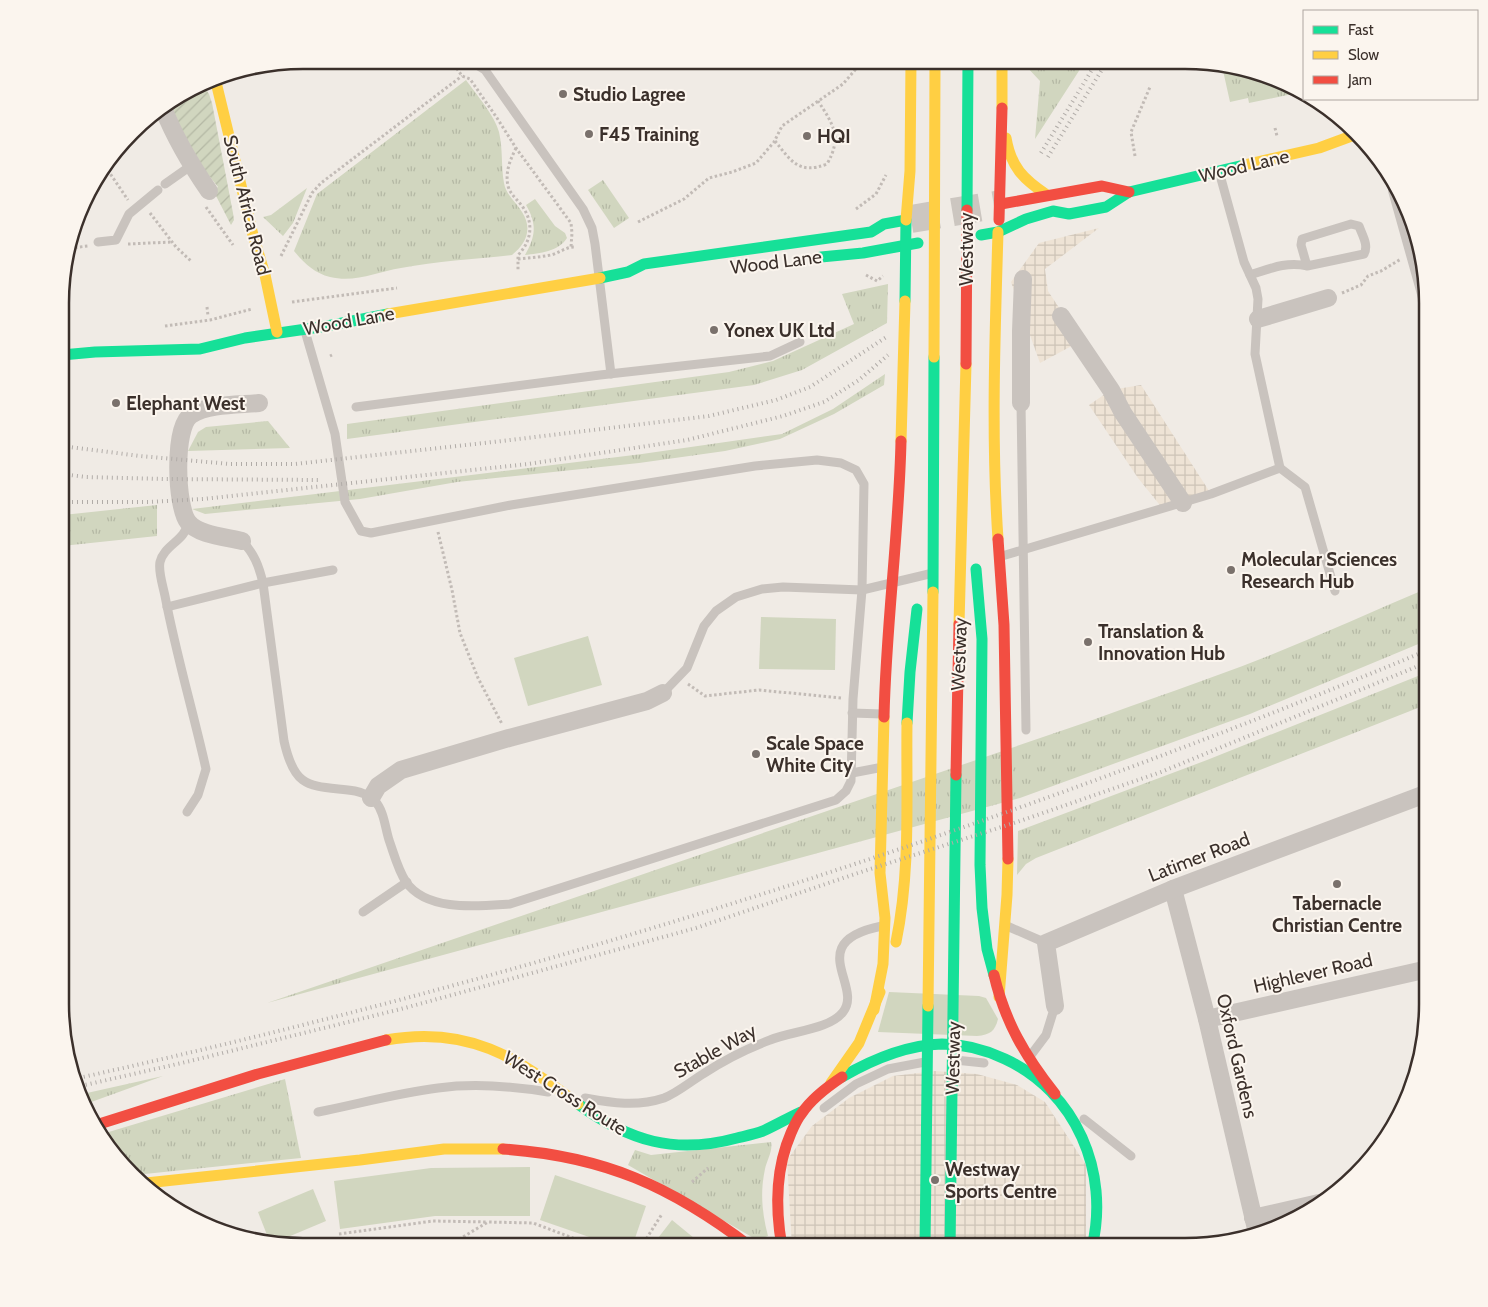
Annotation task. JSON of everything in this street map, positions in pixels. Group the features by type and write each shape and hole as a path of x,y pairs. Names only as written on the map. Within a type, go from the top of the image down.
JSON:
{"main road":[{"path":"874,1010 883,964 885,918 880,873 885,659 900,485 905,244 910,171 911,69"},
{"name":"Westway","path":"925,1238 932,700 935,69"},
{"name":"Westway","path":"950,1238 957,709 965,430 968,69"},
{"path":"999,997 1007,895 1008,853 1004,625 996,497 994,366 998,232 1001,204 999,174 1002,69"},
{"name":"South Africa Road","path":"217,85 253,235 265,275 277,332"},
{"path":"1002,108 1009,157 1026,180 1047,195"},
{"name":"Wood Lane","path":"981,235 998,232 1023,220 1053,211 1069,214 1106,207 1129,192 1319,148 1350,136"},
{"name":"Wood Lane","path":"1001,204 1102,186 1129,192"},
{"path":"1058,224 1069,214"},
{"name":"Wood Lane","path":"69,354 188,350 277,332 327,326 600,278 612,274 640,274 644,264 871,232 884,224 906,220"},
{"name":"Wood Lane","path":"809,258 863,253 918,243"},
{"path":"997,264 1002,253 1008,247"},
{"path":"863,253 879,264"},
{"path":"894,277 905,301"},
{"path":"965,430 973,525"},
{"path":"780,1238 776,1202 779,1172 788,1140 810,1115 859,1043 890,967 902,919 906,871 907,709 932,468"},
{"path":"985,557 982,639 980,865 982,908 987,949 999,997 1011,1028 1041,1076 1074,1117 1086,1144 1095,1170 1098,1204 1094,1238"},
{"name":"West Cross Route","path":"101,1123 201,1091 375,1043 424,1036 470,1041 490,1048 526,1066 611,1126 654,1142 683,1145 719,1143 810,1115"},
{"path":"832,1083 865,1064 892,1054 918,1046 946,1045 989,1051 1012,1062 1034,1076 1055,1094"},
{"path":"151,1182 449,1149 496,1148 536,1150 580,1158 627,1173 679,1197 710,1216 739,1238"}],"street":[{"path":"165,113 172,130 192,165 210,191"},
{"path":"1021,403 1022,278"},
{"path":"1258,319 1328,298"},
{"path":"1061,316 1111,390 1123,413 1184,503"},
{"path":"242,541 208,534 188,523 181,505 178,449 182,429 188,416 210,408 259,403"},
{"path":"371,798 378,786 401,770 647,701 663,692"},
{"name":"Latimer Road","path":"1046,943 1173,889 1419,796"},
{"name":"Oxford Gardens","path":"1173,889 1207,1019 1255,1226"},
{"path":"1046,943 1055,1006"},
{"name":"Highlever Road","path":"1207,1019 1419,971"},
{"path":"1255,1226 1290,1213"}],"lane":[{"path":"483,69 515,109 583,209 592,228 611,374"},
{"path":"98,242 116,240 122,226 134,209 192,165"},
{"path":"1219,172 1244,262 1256,288 1258,299 1256,356 1280,468 1305,487 1335,591"},
{"path":"1250,275 1277,266 1300,264 1307,266 1364,254 1366,245 1359,226 1351,224 1302,239 1301,245 1307,266"},
{"path":"242,541 251,551 259,567 263,583 284,741 288,760 296,776 310,784 360,792 375,800 382,812 387,834 399,868 416,893 432,901 467,907 510,904 836,800 846,791 851,781 852,713 862,590 864,484 856,470 841,463 817,460 755,466 511,505 371,533 361,531 345,502 334,434 305,329"},
{"path":"356,407 611,374 770,356 800,342"},
{"path":"1021,403 1026,730"},
{"path":"663,692 687,668 704,626 716,610 736,597 762,589 783,587 862,590 985,557 1022,551 1184,503 1280,468"},
{"path":"187,812 198,794 206,769 167,607 159,564 163,553 181,538 187,530 188,523"},
{"path":"167,607 263,583 333,570"},
{"path":"852,713 888,714"},
{"path":"852,773 919,762"},
{"path":"362,912 407,882"},
{"name":"Stable Way","path":"318,1112 418,1091 458,1086 513,1086 619,1104 639,1104 665,1098 743,1050 772,1038 834,1021 844,1010 848,1000 840,966 840,952 846,942 856,934 867,929 941,915 971,916 1016,928 1046,943"},
{"path":"1018,1071 1046,1034 1055,1006"},
{"path":"784,1133 856,1084 888,1069 940,1059 998,1064 1018,1071 1040,1090 1055,1110"},
{"path":"1055,1094 1094,1128 1131,1156"}],"path":[{"path":"457,69 462,76 470,79 516,148 571,223 572,247 549,255 518,259"},
{"path":"638,222 684,199 708,178 756,163 775,141 782,126 843,84 855,69"},
{"path":"278,260 290,240 312,193 317,188 462,76"},
{"path":"1135,156 1130,132 1150,87"},
{"path":"775,141 789,159 801,167 814,169 827,164 834,152 836,138 832,122 818,101"},
{"path":"516,148 509,161 508,187 527,214 530,223 530,236 525,248 518,255 518,273"},
{"path":"856,209 876,194 889,169"},
{"path":"109,172 134,209"},
{"path":"210,191 202,202 238,252"},
{"path":"141,203 172,242 191,261"},
{"path":"116,240 120,244 172,242"},
{"path":"75,248 85,247 98,242"},
{"path":"1328,298 1362,285 1368,276 1381,271 1396,261 1414,255"},
{"path":"863,273 877,281 880,280"},
{"name":"Wood Lane","path":"288,302 306,302 406,287"},
{"path":"207,307 208,316"},
{"path":"163,327 209,320 239,312"},
{"path":"435,519 460,632 478,678 510,738"},
{"path":"678,678 705,696 759,690 853,699"},
{"path":"686,1188 713,1163"},
{"path":"647,1238 667,1206"},
{"path":"339,1234 433,1221 533,1223 574,1238"},
{"path":"461,1238 488,1222"}],"green space":[{"path":"1029,69 1080,69 1035,139 1040,81"},
{"path":"1223,72 1261,81 1291,94 1249,103 1248,98 1230,102"},
{"path":"466,80 497,126 505,187 522,212 527,224 526,236 517,251 512,255 428,264 348,279 330,277 314,270 294,251 317,194"},
{"path":"206,90 212,103 233,213 234,220 231,225 213,190 218,187 195,158 172,109"},
{"path":"603,180 629,218 614,228 588,190"},
{"path":"307,188 293,223 283,236 263,217 271,215"},
{"path":"535,199 555,226 565,233 567,238 554,249 525,255 534,230 532,218 526,205"},
{"path":"888,284 887,323 802,370 754,385 347,439 347,424 729,372 773,361 854,324 842,294"},
{"path":"885,374 884,385 834,414 780,439 725,451 639,463 457,482 360,499 205,514 192,509 642,454 782,434 833,409"},
{"path":"268,421 290,448 188,451 198,432 206,427"},
{"path":"157,505 157,536 69,545 69,514"},
{"path":"1419,592 1419,644 1250,714 1020,798 267,1003 1087,722 1284,650"},
{"path":"761,617 836,619 835,670 759,669"},
{"path":"588,636 602,685 528,706 514,658"},
{"path":"1419,676 1419,708 1036,858 1026,864 1017,875 1018,831 1207,760"},
{"path":"889,992 979,996 986,998 998,1019 991,1032 977,1036 878,1032"},
{"path":"163,1076 91,1102 87,1093"},
{"path":"285,1079 301,1158 142,1174 117,1147 107,1132"},
{"path":"771,1142 771,1152 763,1178 762,1194 764,1219 768,1236 754,1238 628,1165 635,1150 651,1155"},
{"path":"530,1167 530,1216 435,1216 340,1229 334,1181 431,1168"},
{"path":"555,1175 646,1206 635,1238 592,1238 540,1220"},
{"path":"313,1189 326,1221 286,1238 267,1235 258,1212"},
{"path":"672,1220 694,1238 658,1238"}],"shaded area":[{"path":"1099,228 1045,269 1048,291 1081,341 1040,363 1011,282 1039,243"},
{"path":"1141,385 1211,494 1163,509 1138,478 1089,405 1111,390"},
{"name":"Westway Sports Centre","path":"935,1071 977,1074 1017,1085 1045,1102 1086,1165 1086,1238 791,1238 787,1160 812,1126 849,1098 893,1076"}],"tunnel":[{"path":"911,219 1001,204"}],"railway":[{"path":"1041,153 1092,69"},
{"path":"1048,157 1102,69"},
{"path":"69,447 140,456 230,464 295,464 709,416 776,400 810,387 888,336"},
{"path":"69,502 148,502 203,499 528,464 687,440 783,416 824,402 859,380 888,355"},
{"path":"69,475 163,479 321,480"},
{"path":"80,1078 247,1039 419,995 591,946 761,894 930,839 1097,779 1263,717 1419,654"},
{"path":"83,1085 401,1009 696,928 1017,822 1161,772 1419,666"}],"traffic: fast":[{"path":"967,210 968,69"},
{"path":"981,235 998,232 1026,219 1053,211 1069,214 1106,207 1129,192 1244,165"},
{"path":"600,278 628,272 644,264 871,232 884,224 906,220 905,301"},
{"path":"821,257 863,253 918,243"},
{"path":"69,354 200,349 245,338 327,326 388,314"},
{"path":"933,592 934,357"},
{"path":"976,569 982,639 980,865 982,908 987,949 994,975"},
{"path":"907,723 917,609"},
{"path":"950,1238 956,775"},
{"path":"925,1238 928,1006"},
{"path":"842,1077 890,1054 916,1047 942,1044 975,1048 1005,1059 1030,1073 1051,1092 1068,1113 1082,1137 1091,1163 1096,1191 1096,1219 1093,1238"},
{"path":"578,1104 597,1117 634,1136 653,1141 693,1145 714,1143 750,1135 763,1131 801,1112"}],"traffic: slow":[{"path":"906,220 910,171 911,69"},
{"path":"934,357 935,69"},
{"path":"1002,69 1002,108"},
{"path":"217,85 253,235 265,275 277,332"},
{"path":"1244,165 1319,148 1350,136"},
{"path":"1006,138 1011,157 1019,171 1047,195"},
{"path":"998,232 994,424 998,539"},
{"path":"388,314 600,278"},
{"path":"901,441 905,301"},
{"path":"959,624 966,364"},
{"path":"928,1006 933,592"},
{"path":"874,1010 883,964 885,918 880,873 884,717"},
{"path":"896,942 901,915 906,860 907,723"},
{"path":"999,997 1008,859"},
{"path":"831,1083 859,1043 880,992"},
{"path":"386,1040 442,1037 466,1041 512,1059 578,1104"},
{"path":"151,1182 444,1149 503,1149"}],"traffic: jam":[{"path":"999,220 1002,108"},
{"path":"1001,204 1102,186 1129,192"},
{"path":"966,364 967,210"},
{"path":"884,717 901,441"},
{"path":"998,539 1004,625 1008,859"},
{"path":"956,775 959,624"},
{"path":"994,975 1004,1008 1017,1038 1034,1066 1055,1094"},
{"path":"101,1123 258,1074 386,1040"},
{"path":"781,1238 778,1218 779,1175 791,1133 810,1102 842,1077"},
{"path":"503,1149 573,1159 605,1167 635,1178 693,1207 739,1238"}],"place":[{"name":"Studio Lagree","path":"563,94"},
{"name":"F45 Training","path":"589,134"},
{"name":"HQI","path":"807,136"},
{"name":"Yonex UK Ltd","path":"714,330"},
{"name":"Elephant West","path":"116,403"},
{"name":"Molecular Sciences Research Hub","path":"1231,570"},
{"name":"Translation & Innovation Hub","path":"1088,642"},
{"name":"Scale Space White City","path":"756,754"},
{"name":"Tabernacle Christian Centre","path":"1337,884"},
{"name":"Westway Sports Centre","path":"935,1180"}]}
